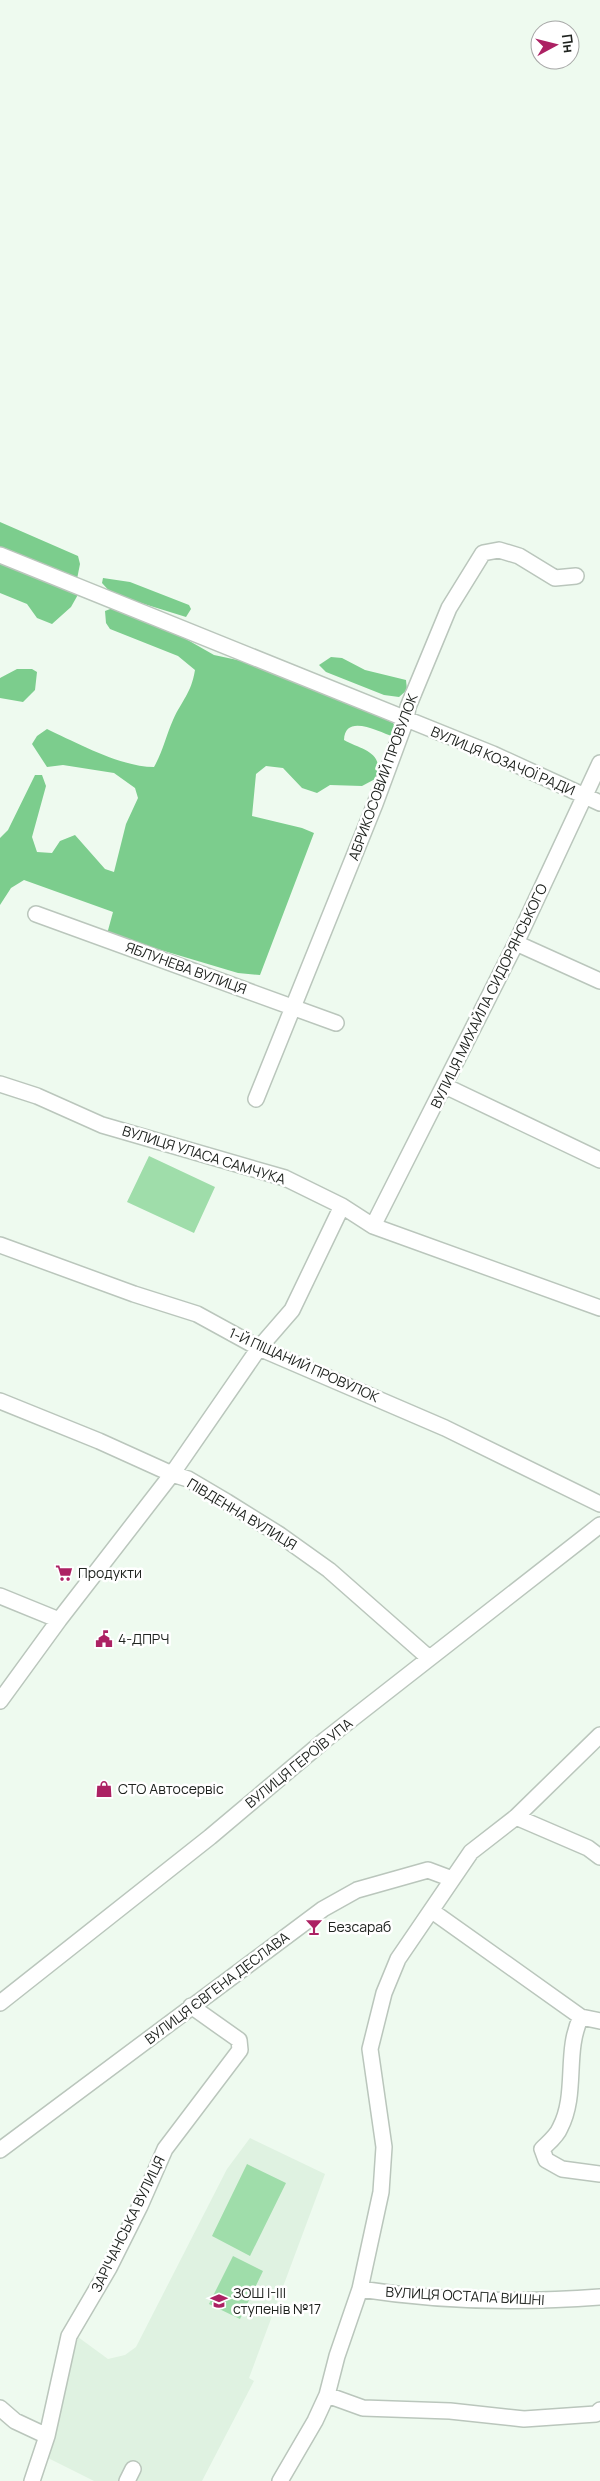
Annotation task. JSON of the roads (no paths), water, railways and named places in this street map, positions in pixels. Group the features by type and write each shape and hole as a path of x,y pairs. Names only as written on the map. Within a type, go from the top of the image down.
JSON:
{"street":[{"name":"АБРИКОСОВИЙ ПРОВУЛОК","path":"256,1099 375,804 406,720 408,707 449,608 482,553 499,550 519,556 555,578 576,576"},
{"name":"ВУЛИЦЯ КОЗАЧОЇ РАДИ","path":"0,555 210,638 406,720 493,754 600,804"},
{"name":"ВУЛИЦЯ МИХАЙЛА СИДОРЯНСЬКОГО","path":"373,1226 516,943 600,763"},
{"name":"ЯБЛУНЕВА ВУЛИЦЯ","path":"36,914 336,1023"},
{"path":"516,943 600,981"},
{"name":"ВУЛИЦЯ УЛАСА САМЧУКА","path":"0,1084 37,1096 102,1125 285,1178 342,1206 373,1226 600,1308"},
{"path":"445,1086 600,1160"},
{"path":"0,1700 58,1620 172,1474 259,1348 292,1310 342,1206"},
{"name":"1-Й ПІЩАНИЙ ПРОВУЛОК","path":"0,1244 134,1294 197,1314 259,1348 445,1428 600,1504"},
{"name":"ПІВДЕННА ВУЛИЦЯ","path":"0,1401 99,1441 172,1474 188,1479 280,1535 329,1570 429,1658"},
{"name":"ВУЛИЦЯ ГЕРОЇВ УПА","path":"0,2003 429,1658 600,1524"},
{"path":"0,1596 58,1620"},
{"path":"280,2481 315,2421 327,2395 337,2356 360,2289 380,2192 384,2147 370,2049 384,1993 398,1959 471,1852 516,1817 600,1735"},
{"path":"516,1817 596,1849"},
{"name":"ВУЛИЦЯ ЄВГЕНА ДЕСЛАВА","path":"0,2150 323,1909 357,1890 428,1870 452,1879"},
{"path":"432,1910 581,2017 600,2021"},
{"name":"ЗАРІЧАНСЬКА ВУЛИЦЯ","path":"32,2481 47,2436 69,2336 113,2259 140,2206 165,2149 240,2050 238,2040 191,2006"},
{"path":"581,2017 574,2031 568,2105 560,2128 542,2149 546,2160 562,2170 600,2174"},
{"name":"ВУЛИЦЯ ОСТАПА ВИШНІ","path":"360,2289 422,2296 536,2302 600,2297"},
{"path":"327,2395 363,2408 450,2411 524,2419 596,2414 600,2410"},
{"path":"0,2408 15,2421 47,2436"}],"place":[{"name":"Продукти","path":"64,1573"},
{"name":"4-ДПРЧ","path":"104,1639"},
{"name":"СТО Автосервіс","path":"104,1789"},
{"name":"Безсараб","path":"314,1927"},
{"name":"ЗОШ І-ІІІ ступенів №17","path":"219,2301"}]}
